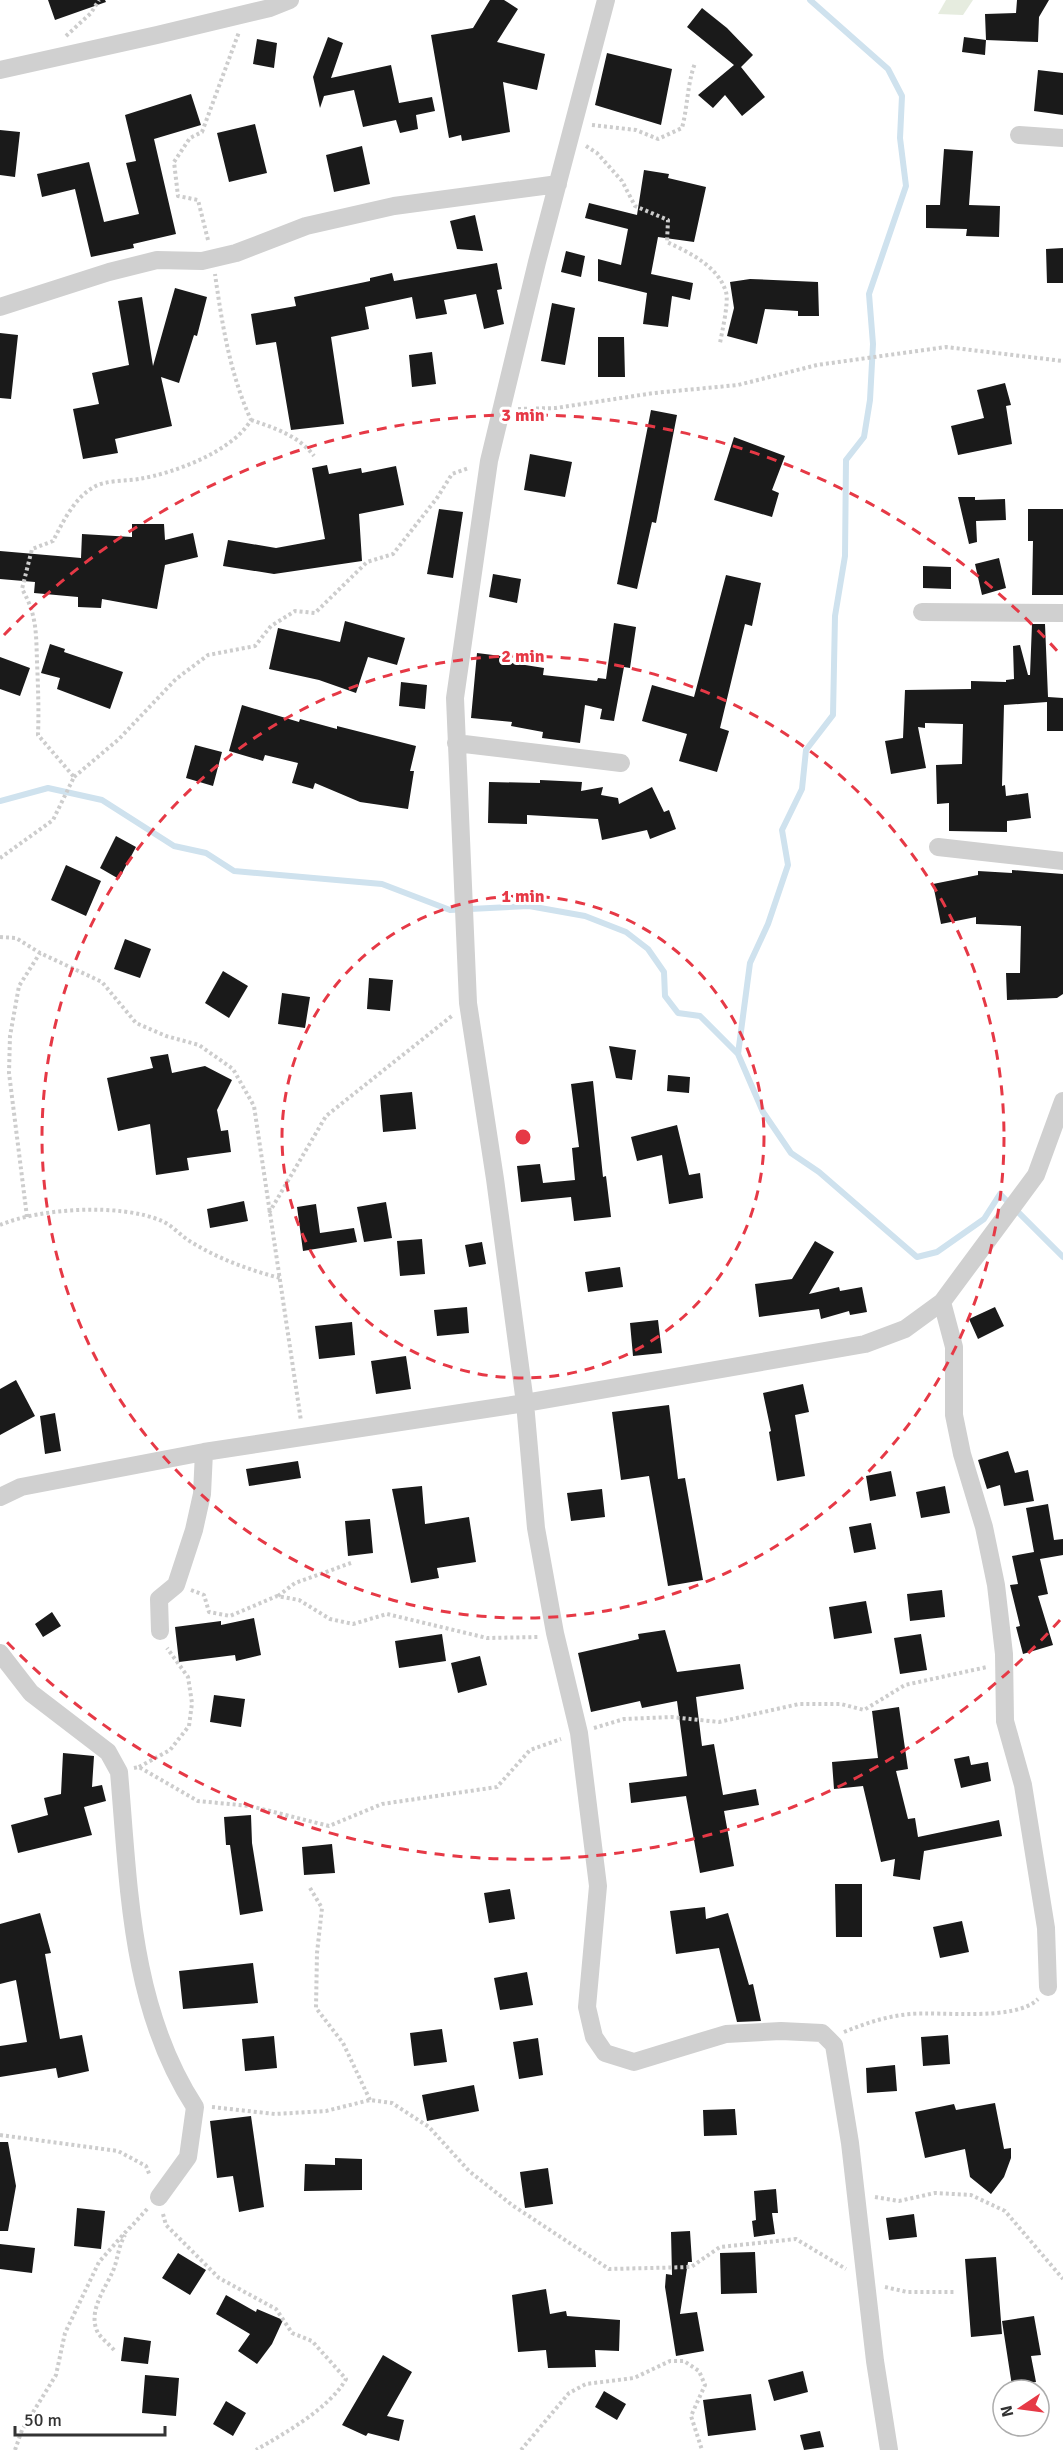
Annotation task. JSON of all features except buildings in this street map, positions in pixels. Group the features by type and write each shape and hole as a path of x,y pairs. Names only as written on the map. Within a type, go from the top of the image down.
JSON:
{"street":[{"path":"0,70 239,15 290,0"},
{"path":"605,0 489,461 455,698 468,1003 495,1179 525,1403 536,1528 555,1633 579,1732 598,1886 587,2007 594,2037 605,2054 634,2061 726,2034 780,2031 822,2033 834,2045 855,2188 882,2414 889,2450"},
{"path":"1019,135 1063,138"},
{"path":"0,307 109,272 157,260 202,261 236,253 306,226 394,206 558,184"},
{"path":"922,612 1063,613"},
{"path":"456,742 621,763"},
{"path":"938,847 1063,861"},
{"path":"0,1497 21,1487 204,1452 525,1403 865,1344 905,1329 942,1302 1036,1175 1063,1101"},
{"path":"942,1302 954,1347 954,1415 962,1455 984,1527 996,1585 1004,1664 1005,1721 1023,1785 1033,1845 1046,1928 1048,1987"},
{"path":"159,1630 159,1599 176,1585 202,1494 204,1452"},
{"path":"0,1653 32,1693 108,1752 119,1772 134,1944 157,2032 174,2074 195,2107 188,2157 159,2197"}],"path":[{"path":"50,58 67,35 91,13 99,0"},
{"path":"239,15 240,33 202,132 190,138 174,162 178,196 198,200 213,258 223,332 239,394 251,420 278,430 305,444 314,456"},
{"path":"572,131 602,124 636,130 658,139 682,128 687,106 687,84 695,63"},
{"path":"572,131 597,153 621,181 635,206 668,220 667,242 690,253 715,272 727,294 720,344"},
{"path":"502,410 556,408 654,393 738,385 817,365 854,362 946,347 1063,361"},
{"path":"74,777 38,735 40,697 36,660 38,634 30,603 22,589 32,549 53,541 67,513 95,486 153,477 190,464 231,442 251,420"},
{"path":"0,858 53,820 74,777 119,739 176,679 208,656 255,646 271,626 295,611 315,613 368,562 393,554 437,498 452,474 489,461"},
{"path":"0,937 16,938 40,953 102,982 136,1023 166,1036 199,1045 233,1069 254,1106 303,1436"},
{"path":"27,1217 9,1073 10,1036 19,986 40,953"},
{"path":"269,1214 326,1116 468,1003"},
{"path":"0,1225 55,1210 134,1212 163,1221 191,1242 241,1267 280,1278"},
{"path":"176,1585 204,1595 209,1612 230,1616 277,1596 295,1583 351,1563"},
{"path":"277,1596 299,1600 330,1619 353,1624 387,1614 487,1638 530,1639 555,1633"},
{"path":"119,1772 139,1767 170,1750 189,1726 192,1703 188,1677 170,1654 159,1630"},
{"path":"139,1767 198,1801 250,1806 329,1826 382,1804 497,1787 530,1750 624,1719 671,1717 719,1722 799,1704 841,1704 864,1710 905,1685 939,1675 1004,1664"},
{"path":"310,1888 322,1908 317,1953 316,2008 343,2043 370,2100"},
{"path":"828,2040 872,2020 912,2013 962,2016 1015,2009 1035,2002 1048,1987"},
{"path":"195,2107 243,2109 274,2114 326,2111 370,2100 392,2103 429,2127 478,2178 512,2205 609,2269 691,2267 720,2247 796,2239 830,2257 866,2283 907,2292 956,2292"},
{"path":"0,2135 118,2151 146,2166 159,2197 166,2225 219,2278 276,2309 292,2333 312,2341 346,2379 339,2391 315,2410 285,2433 256,2450"},
{"path":"855,2188 873,2196 899,2201 936,2193 971,2195 1005,2211 1063,2279"},
{"path":"15,2450 22,2430 56,2376 65,2333 99,2262 159,2197"},
{"path":"114,2350 98,2333 96,2320 99,2295 114,2269 118,2246 130,2227"},
{"path":"521,2450 569,2393 586,2384 634,2378 670,2361 684,2361 699,2371 705,2385 691,2416 702,2450"}],"shaded area":[{"path":"946,0 973,0 963,15 938,14"}],"waterway":[{"path":"738,1054 750,963 768,924 788,865 782,830 802,789 806,750 833,715 835,616 845,556 846,460 864,437 870,400 873,344 869,294 906,186 900,138 902,96 888,69 810,0"},
{"path":"0,801 48,788 102,800 174,846 206,853 234,871 382,884 450,910 529,906 585,916 626,932 648,949 664,972 665,996 678,1013 700,1016 738,1054 763,1112 791,1153 819,1172 917,1257 937,1252 984,1219 1000,1194 1063,1257"}]}
